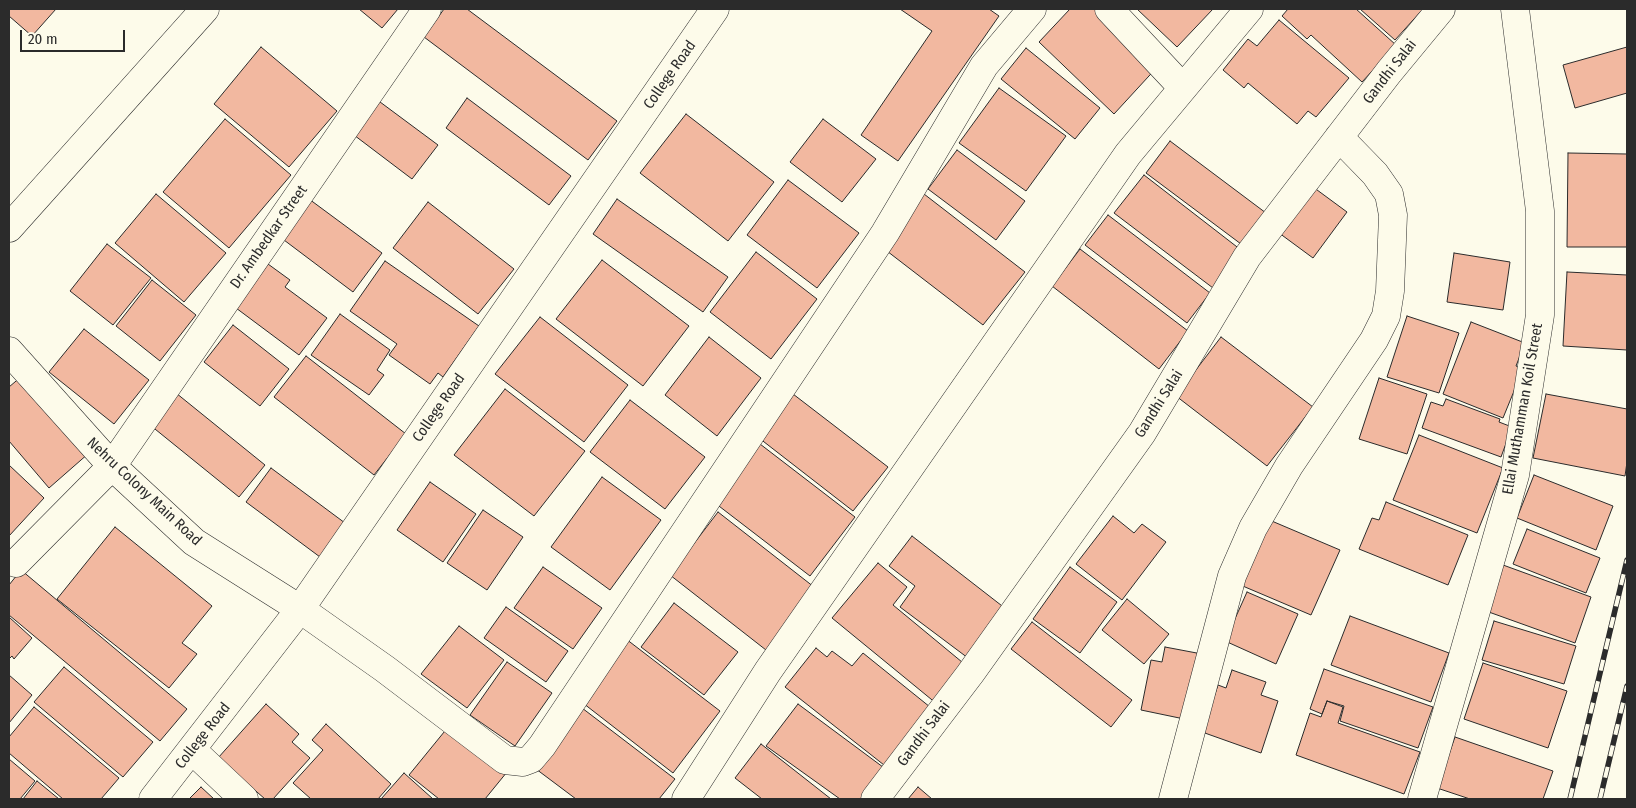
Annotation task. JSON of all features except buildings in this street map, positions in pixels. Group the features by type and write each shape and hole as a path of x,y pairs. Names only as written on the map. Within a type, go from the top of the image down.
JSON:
{"street":[{"path":"9,228 205,9"},
{"name":"Dr. Ambedkar Street","path":"16,563 112,466 427,9"},
{"name":"College Road","path":"153,799 193,751 300,609 715,9"},
{"name":"Nehru Colony Main Road","path":"9,351 112,466 194,542 300,609 385,669 505,760 514,763 531,759 885,233 984,66 1032,9"},
{"path":"1110,9 1183,88"},
{"path":"686,799 768,671 1128,154 1250,9"},
{"name":"Gandhi Salai","path":"875,799 970,674 1142,433 1247,257 1441,9"},
{"name":"Ellai Muthamman Koil Street","path":"1422,799 1515,475 1540,315 1540,211 1515,9"},
{"path":"1173,799 1232,576 1253,528 1289,466 1374,340 1386,316 1390,291 1393,215 1389,194 1375,174 1339,137"},
{"path":"193,751 244,799"}],"railway":[{"path":"1570,799 1627,560"},
{"path":"1600,799 1627,686"}]}
